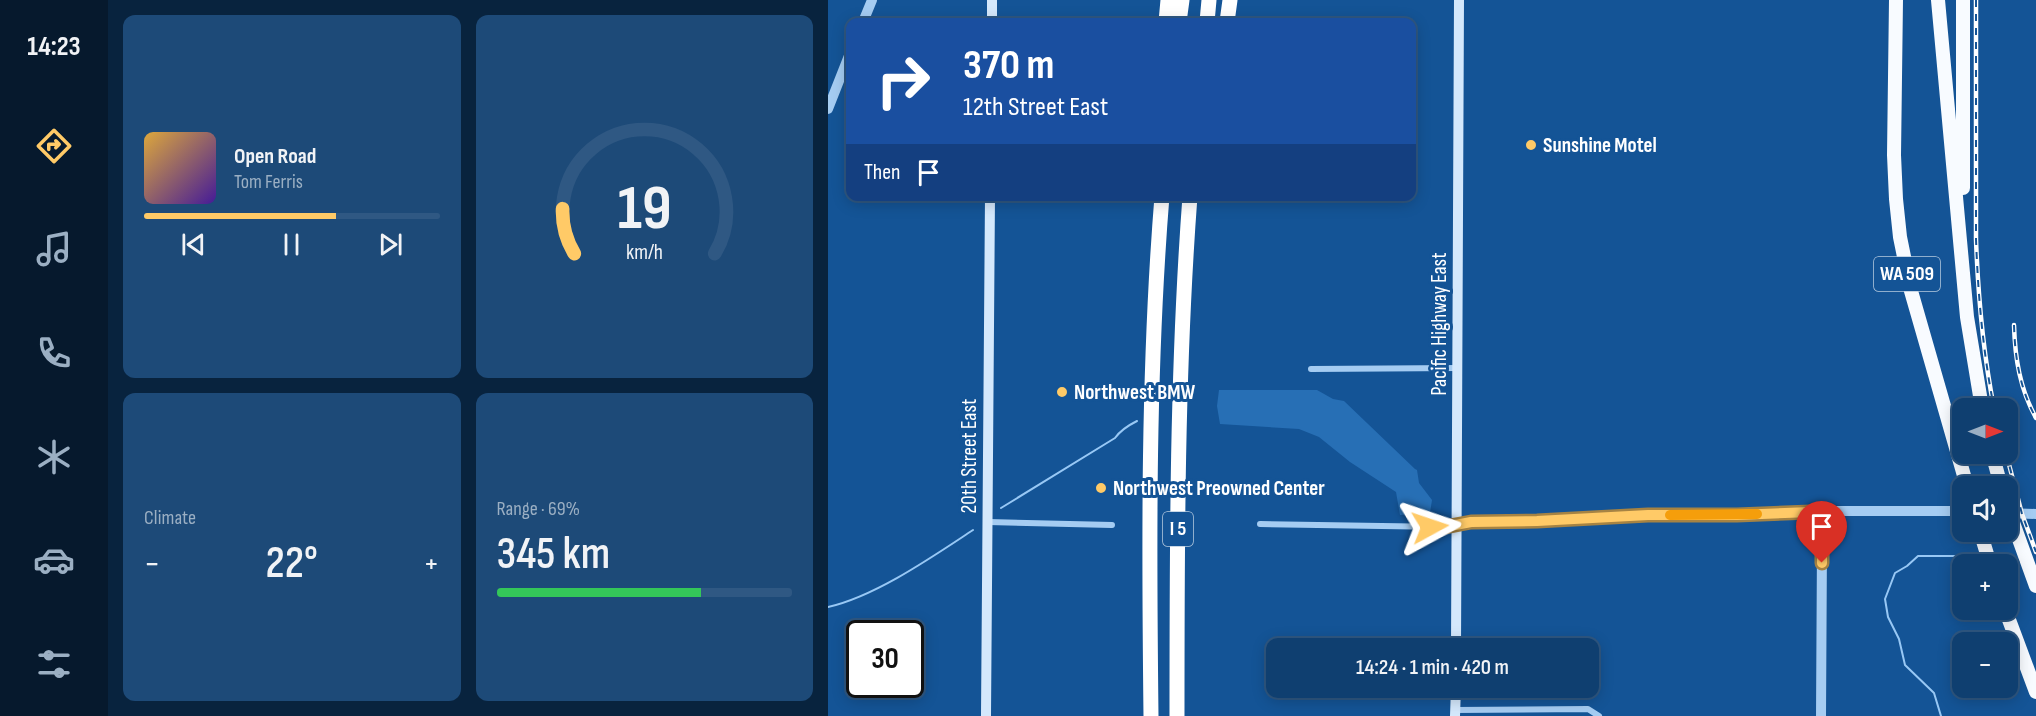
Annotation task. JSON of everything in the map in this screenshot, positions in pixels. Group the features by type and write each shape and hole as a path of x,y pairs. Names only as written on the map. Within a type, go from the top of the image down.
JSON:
{"highway":[{"path":"1166,18 1168,0"},
{"path":"1180,18 1182,0"},
{"path":"1207,18 1209,0"},
{"path":"1228,18 1230,0"},
{"name":"WA 509","path":"1897,0 1894,155 1900,237 1911,291 1964,476"},
{"name":"WA 509","path":"1938,0 1965,289 1972,353 1980,398"},
{"path":"1963,0 1965,289"},
{"name":"I 5","path":"1151,716 1151,404 1160,201"},
{"name":"I 5","path":"1177,716 1178,432 1190,201"},
{"path":"1181,342 1199,201"},
{"path":"2018,538 2036,586"},
{"path":"2010,620 2036,692"}],"main road":[{"path":"992,0 992,18"},
{"name":"Pacific Highway East","path":"1456,638 1459,0"},
{"name":"20th Street East","path":"986,716 990,201"},
{"path":"1455,713 1456,698"}],"street":[{"path":"865,18 872,0"},
{"path":"828,109 846,64"},
{"path":"1311,369 1459,368"},
{"path":"1260,524 1445,527 1471,522 1648,515 1737,515 1825,511 1952,512"},
{"path":"1821,716 1822,543 1825,511"},
{"path":"1811,512 1822,543"},
{"path":"2018,512 2036,514"},
{"path":"988,522 1112,525"},
{"path":"1455,713 1588,709 1598,715"}],"shaded area":[{"path":"1219,390 1317,390 1333,399 1344,401 1417,470 1419,483 1432,500 1430,513 1400,515 1396,492 1350,462 1319,437 1299,429 1220,424 1217,406"}],"waterway":[{"path":"1001,508 1115,438 1137,421"},
{"path":"828,607 846,602 884,585 973,530"},
{"path":"1941,716 1934,693 1905,665 1899,639 1888,617 1885,599 1895,573 1918,556 1952,556"}],"railway":[{"path":"1976,0 1976,239 1984,345 1992,398"},
{"path":"2014,325 2019,373 2036,418"},
{"path":"2009,464 2022,514 2036,552"}],"slow traffic":[{"path":"1670,515 1757,514"}],"place":[{"name":"Sunshine Motel","path":"1531,145"},
{"name":"Northwest BMW","path":"1062,392"},
{"name":"Northwest Preowned Center","path":"1101,488"}],"route":[{"path":"1430,527 1445,527 1471,522 1648,515 1811,512 1822,543 1822,563"}]}
